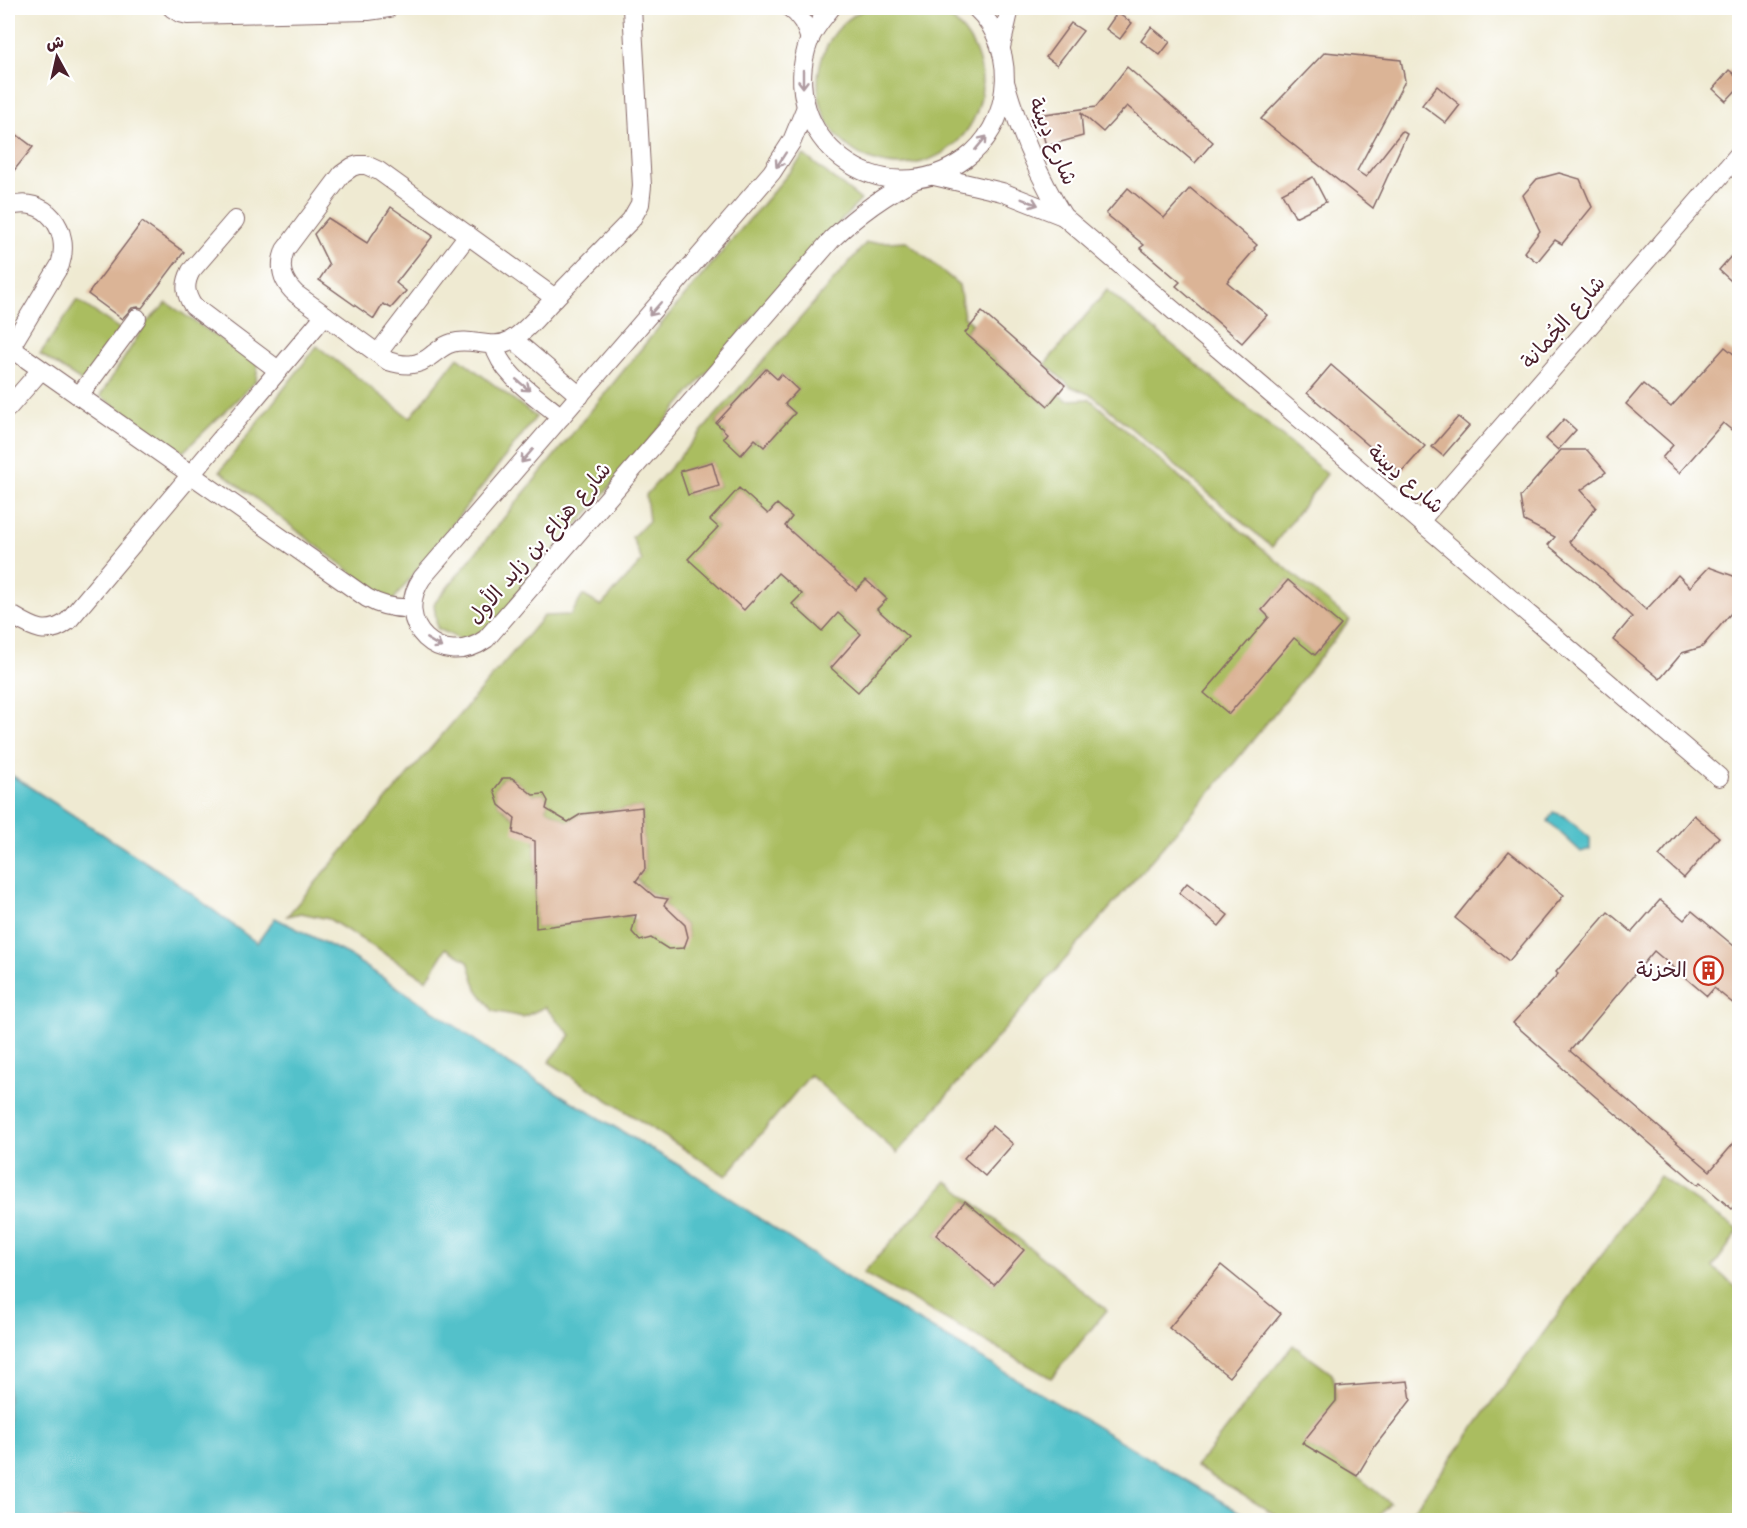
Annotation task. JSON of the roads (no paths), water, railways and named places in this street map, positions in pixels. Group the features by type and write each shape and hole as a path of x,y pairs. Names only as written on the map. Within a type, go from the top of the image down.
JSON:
{"street":[{"path":"172,8 188,15 368,11 389,8"},
{"path":"555,298 379,171 366,165 352,167 342,174 285,250 282,258 282,275 290,289 388,360 406,365 421,362 452,343 469,341 494,345 513,339 555,298 631,220 640,204 642,186 632,8"},
{"path":"790,8 805,24 810,40"},
{"path":"8,207 22,205 43,210 58,225 64,244 60,265 9,347 367,598 393,608 412,608 416,587 422,578 772,172 792,141 806,107 802,84 803,62 819,22 831,8"},
{"path":"976,8 992,28 1000,47 1005,64 1005,82"},
{"path":"1000,47 1010,8"},
{"name":"شارع دِيينة","path":"1005,82 1030,155 1064,216 1719,777"},
{"name":"شارع هزاع بن زايد الأول","path":"412,608 417,628 431,643 440,647 469,649 486,639 850,221 893,191 953,168 985,140 996,122 1003,103 1005,82"},
{"name":"شارع دِيينة","path":"806,107 813,126 825,143 839,158 856,169 896,180 925,178 1002,192 1064,216"},
{"name":"شارع الجُمانة","path":"1420,521 1740,153"},
{"path":"235,220 191,271 187,278 186,292 193,306 278,370"},
{"path":"378,353 468,235"},
{"path":"8,613 42,630 52,630 68,621 325,315"},
{"path":"79,396 137,318"},
{"path":"513,339 580,396"},
{"path":"494,345 499,360 509,373 561,417"},
{"path":"8,408 41,370"}],"water":[{"path":"8,773 169,877 257,943 275,918 345,953 434,1011 509,1064 695,1175 855,1283 1253,1520 8,1520"},
{"path":"1553,812 1564,816 1590,838 1590,849 1581,852 1548,821"}],"place":[{"name":"الخزنة","path":"1708,970"}]}
